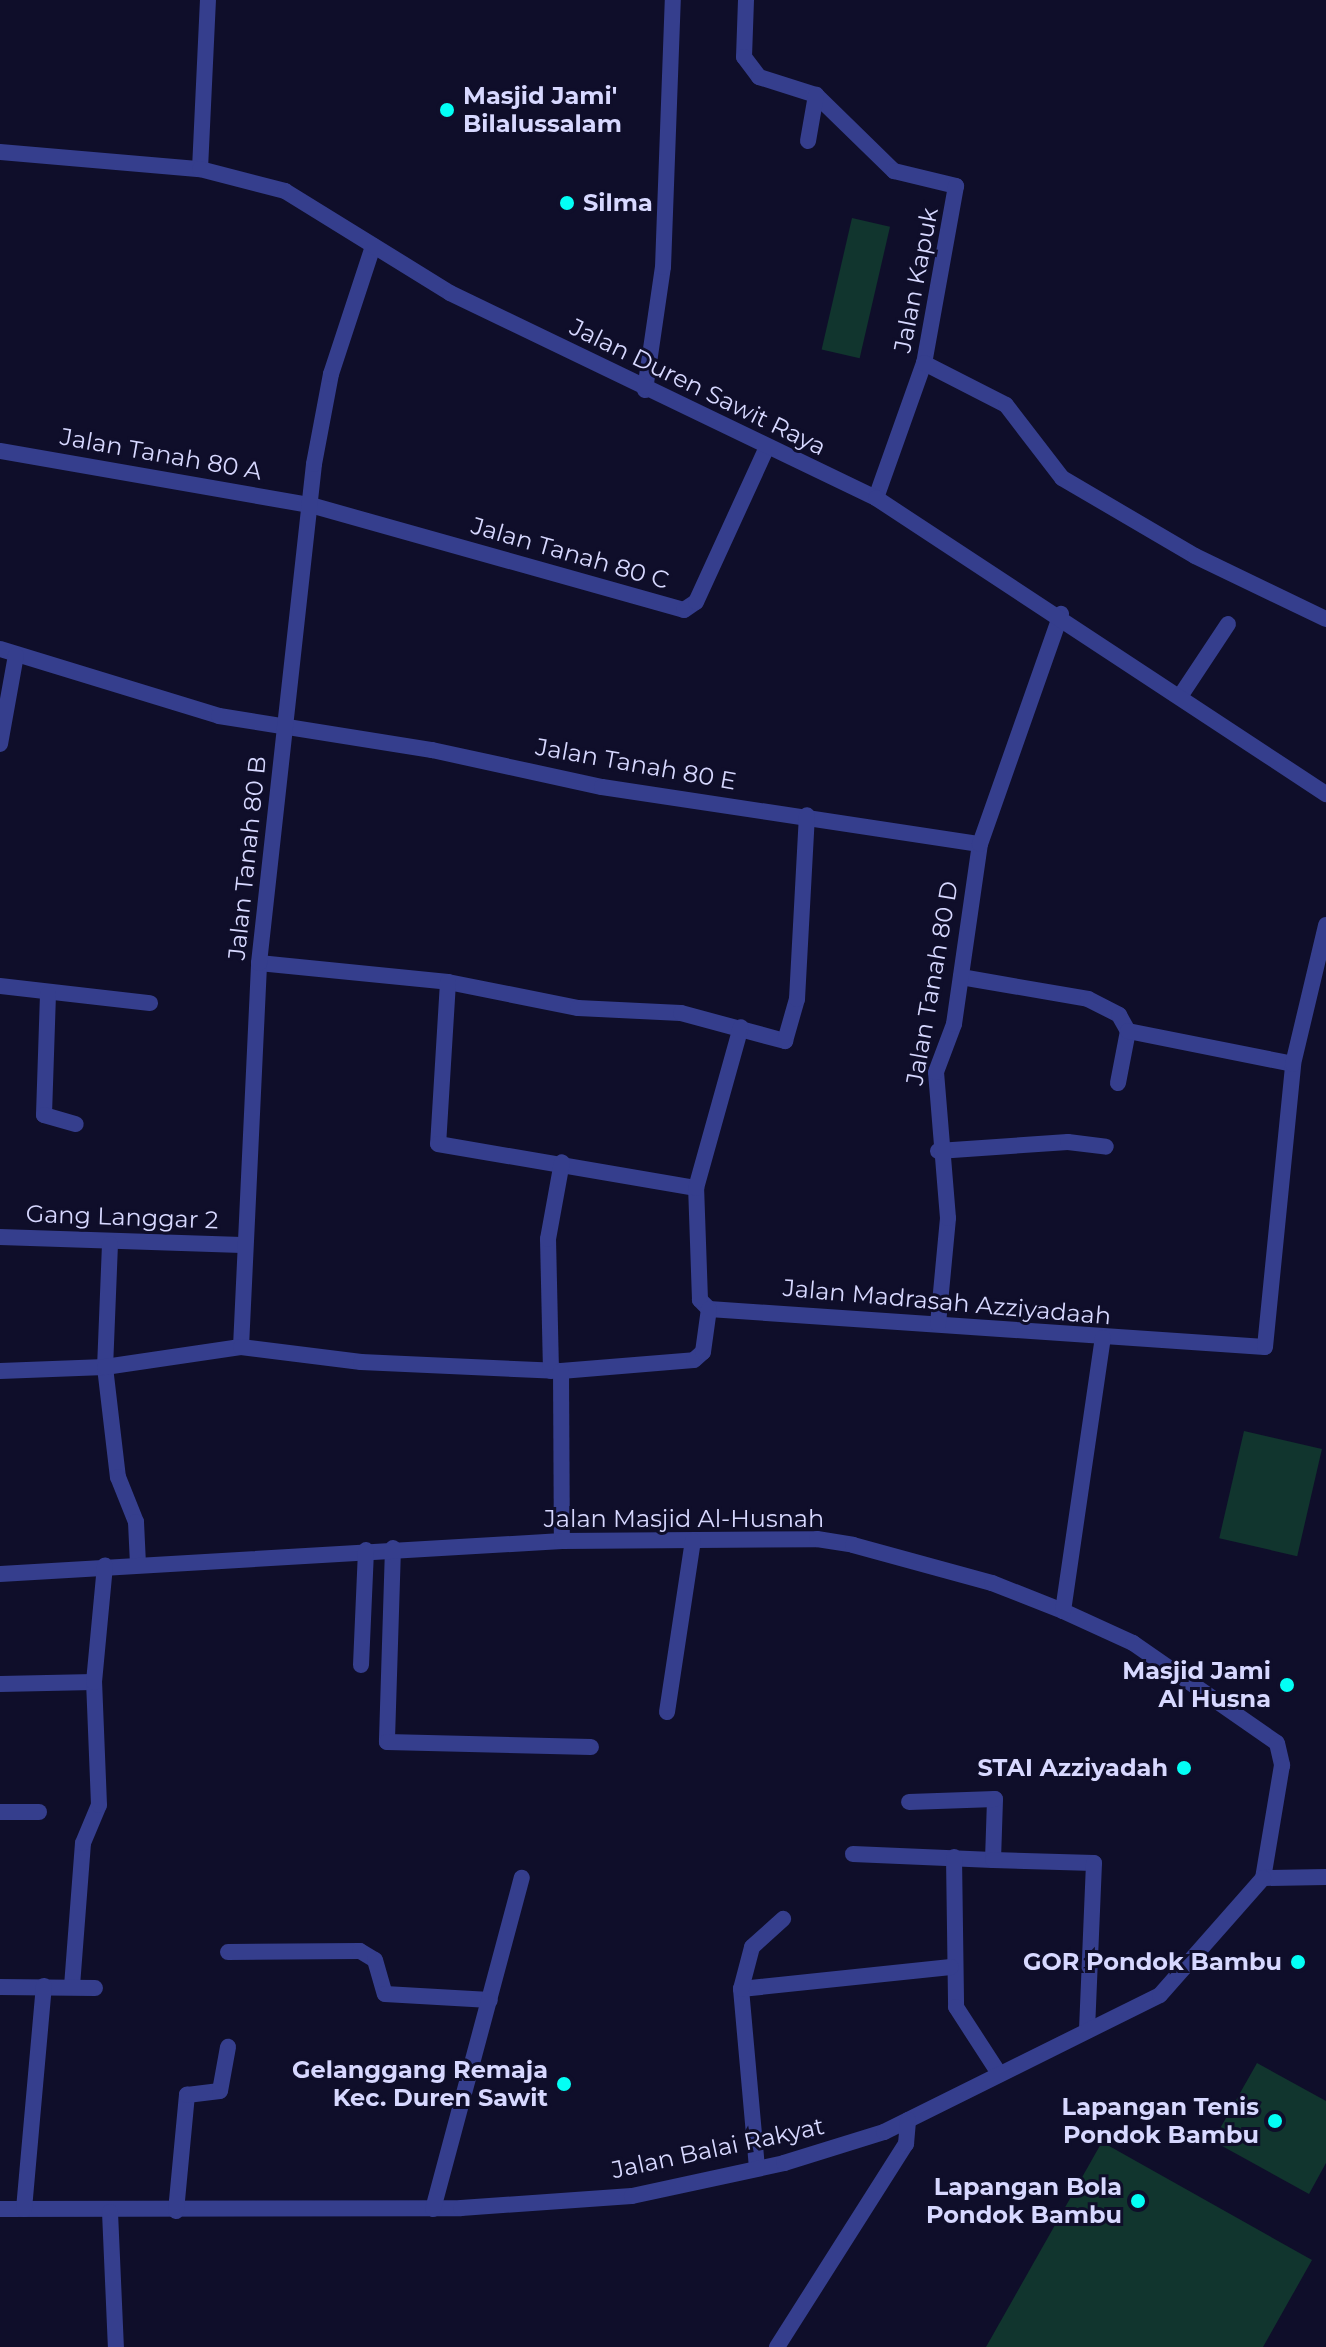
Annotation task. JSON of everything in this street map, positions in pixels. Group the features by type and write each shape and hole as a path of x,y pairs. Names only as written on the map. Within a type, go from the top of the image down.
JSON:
{"street":[{"path":"200,169 208,0"},
{"path":"645,390 663,267 673,0"},
{"name":"Jalan Kapuk","path":"746,0 744,57 759,77 816,95 885,166 956,186 924,363 876,498"},
{"path":"808,141 816,95"},
{"name":"Jalan Duren Sawit Raya","path":"0,152 200,169 285,191 450,293 766,449 876,498 1061,614 1326,794"},
{"name":"Jalan Tanah 80 B","path":"241,1347 242,1245 259,963 314,506 314,464 331,374 373,246"},
{"path":"924,363 1006,405 1062,478 1195,556 1326,619"},
{"name":"Jalan Tanah 80 C","path":"314,506 684,610 696,602 766,449"},
{"name":"Jalan Tanah 80 A","path":"0,451 314,506"},
{"name":"Jalan Tanah 80 D","path":"938,1324 948,1218 938,1151 936,1072 954,1024 980,844 1061,614"},
{"path":"1181,695 1228,624"},
{"path":"0,744 8,652"},
{"name":"Jalan Tanah 80 E","path":"8,652 219,716 285,729 432,750 602,787 807,815 980,844"},
{"path":"259,963 448,982 578,1008 681,1013 788,1039 797,999 807,815"},
{"name":"Jalan Madrasah Azziyadaah","path":"709,1309 1265,1347 1293,1064 1326,925"},
{"path":"961,977 1088,999 1119,1015 1128,1031 1118,1083"},
{"path":"448,982 435,1141 696,1188"},
{"path":"0,986 48,994 150,1003"},
{"path":"48,994 44,1115 76,1124"},
{"path":"0,1371 105,1367 241,1347 361,1362 556,1371 699,1359 709,1309 700,1300 696,1188 741,1027"},
{"path":"1128,1031 1293,1064"},
{"path":"938,1151 1068,1142 1106,1147"},
{"path":"562,1162 548,1239 562,1541"},
{"name":"Gang Langgar 2","path":"0,1237 110,1244 242,1245"},
{"path":"110,1244 105,1367 118,1477 136,1522 138,1564"},
{"path":"1063,1611 1103,1338"},
{"name":"Jalan Masjid Al-Husnah","path":"0,1574 393,1548 562,1541 817,1539 853,1545 992,1583 1133,1643 1277,1743 1282,1765 1263,1878"},
{"path":"667,1712 693,1541"},
{"path":"393,1548 387,1742 591,1747"},
{"path":"361,1665 366,1550"},
{"path":"72,1986 83,1843 99,1805 94,1682 105,1566"},
{"path":"0,1684 94,1682"},
{"path":"909,1802 995,1799 993,1860"},
{"path":"0,1812 39,1812"},
{"path":"853,1854 1094,1863 1087,2031"},
{"path":"954,1857 951,1967 963,2024 998,2072"},
{"path":"1263,1878 1326,1877"},
{"path":"433,2209 522,1878"},
{"name":"Jalan Balai Rakyat","path":"0,2209 110,2212 433,2209 632,2196 757,2168 908,2120 998,2072 1160,1995 1182,1977 1263,1878"},
{"path":"757,2168 741,1989 752,1947 783,1919"},
{"path":"228,1952 360,1951 375,1960 385,1994 490,2000"},
{"path":"741,1989 951,1967"},
{"path":"24,2209 44,1986"},
{"path":"0,1987 95,1988"},
{"path":"176,2211 187,2095 221,2089 228,2047"},
{"path":"777,2347 906,2144 908,2120"},
{"path":"110,2212 116,2347"}],"green space":[{"path":"852,218 890,227 860,358 822,350"},
{"path":"1244,1431 1322,1449 1297,1556 1219,1538"},
{"name":"Lapangan Tenis Pondok Bambu","path":"1257,2063 1326,2101 1326,2163 1309,2194 1213,2141"},
{"name":"Lapangan Bola Pondok Bambu","path":"1102,2142 1312,2260 1263,2347 986,2347"}],"place":[{"name":"Masjid Jami' Bilalussalam","path":"447,110"},
{"name":"Silma","path":"567,203"},
{"name":"Masjid Jami Al Husna","path":"1287,1685"},
{"name":"STAI Azziyadah","path":"1184,1768"},
{"name":"GOR Pondok Bambu","path":"1298,1962"},
{"name":"Gelanggang Remaja Kec. Duren Sawit","path":"564,2084"},
{"name":"Lapangan Tenis Pondok Bambu","path":"1275,2121"},
{"name":"Lapangan Bola Pondok Bambu","path":"1138,2201"}]}
